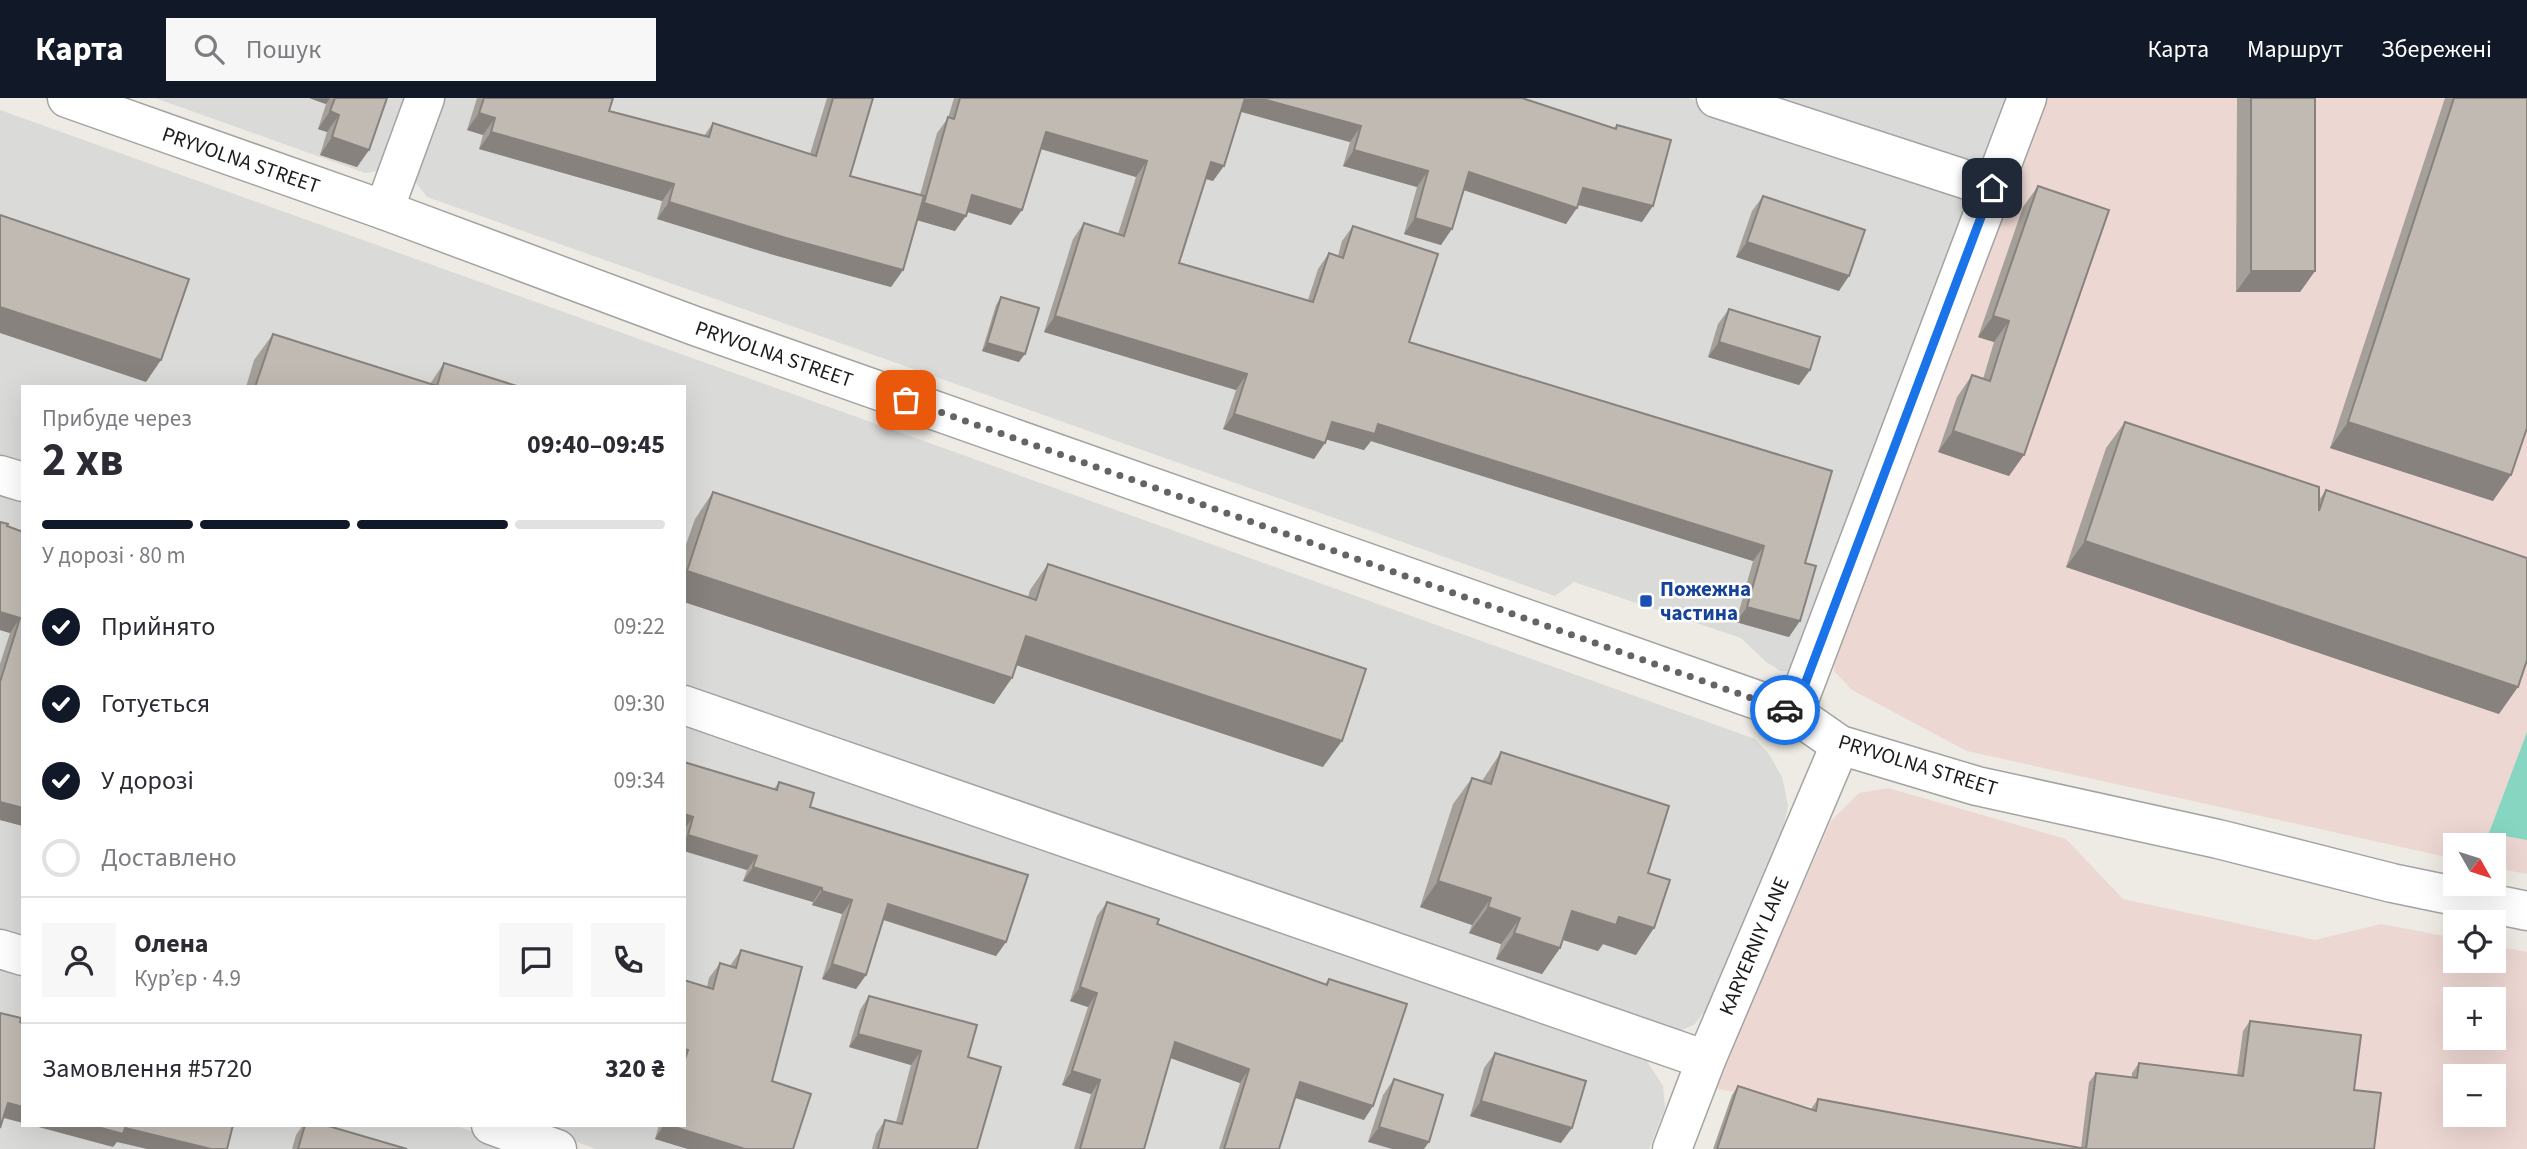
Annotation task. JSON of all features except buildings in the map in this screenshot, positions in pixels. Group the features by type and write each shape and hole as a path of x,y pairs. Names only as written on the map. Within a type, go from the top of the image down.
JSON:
{"street":[{"name":"PRYVOLNA STREET","path":"67,98 384,210 695,326 1794,713 1840,745 1978,786 2218,839 2392,883 2527,911"},
{"path":"384,210 425,98"},
{"path":"1716,98 1992,188"},
{"path":"1794,713 2027,98"},
{"path":"0,475 21,481"},
{"path":"686,706 1706,1059"},
{"name":"KARYERNIY LANE","path":"1672,1149 1706,1059 1840,745"},
{"path":"0,949 21,955"},
{"path":"496,1127 557,1149"}],"shaded area":[{"path":"155,98 408,98 378,171 365,173"},
{"path":"436,98 1688,98 1954,185 1970,201 1791,671 1780,671 1741,638 1574,582 1555,596 427,197 411,176"},
{"path":"1746,98 2007,98 1979,168"},
{"path":"2048,98 2527,98 2527,874 2506,870 2506,833 2443,833 2443,856 1967,751 1852,690 1834,671 1835,645"},
{"path":"0,110 1755,739 1769,754 1782,777 1788,805 1783,831 1706,1010 1694,1025 1676,1032 686,693 686,385 21,385 21,465 0,458"},
{"path":"0,492 21,499 21,943 0,937"},
{"path":"686,724 1645,1058 1663,1086 1665,1108 1649,1149 596,1149 536,1127 686,1127"},
{"path":"1888,788 2066,839 2123,899 2315,940 2381,924 2443,936 2443,973 2506,973 2506,948 2527,952 2527,1149 2029,1149 1714,1088 1831,821 1859,793"},
{"path":"0,961 21,967 21,1127 460,1127 521,1149 0,1149"}],"green space":[{"path":"2527,732 2527,840 2506,836 2506,833 2489,833"}],"way so far":[{"path":"906,400 1785,710"}],"place":[{"name":"Пожежна частина","path":"1646,601"}],"route":[{"path":"1785,710 1794,713 1992,188"}]}
